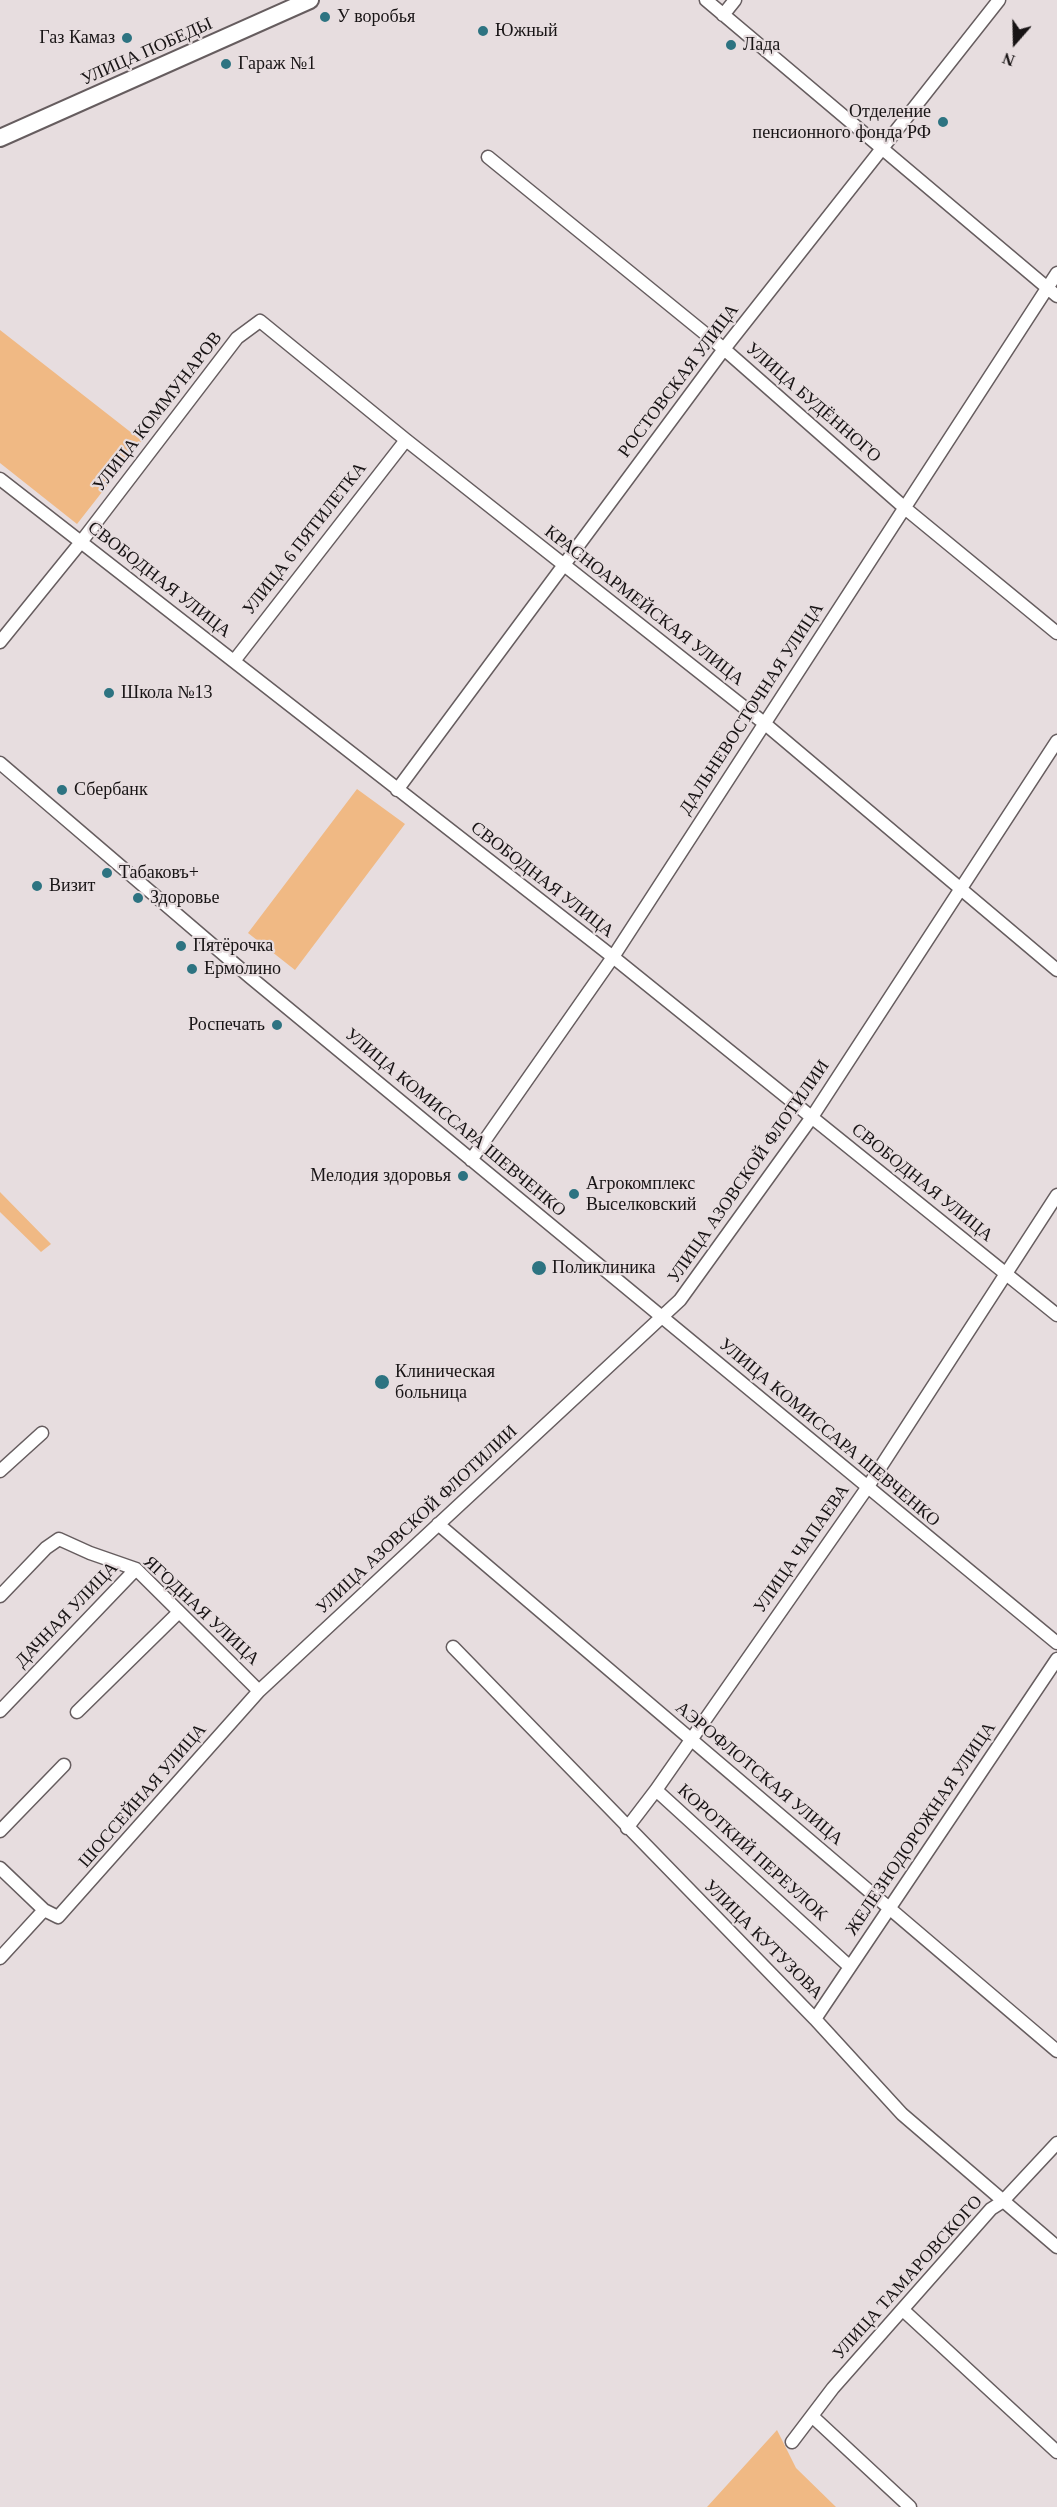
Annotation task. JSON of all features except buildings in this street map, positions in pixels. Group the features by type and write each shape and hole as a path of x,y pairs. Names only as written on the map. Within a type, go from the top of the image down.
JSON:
{"street":[{"name":"УЛИЦА ПОБЕДЫ","path":"0,138 310,0"},
{"path":"706,0 1052,292"},
{"path":"723,15 735,0"},
{"name":"РОСТОВСКАЯ УЛИЦА","path":"397,790 724,350 999,0"},
{"name":"УЛИЦА БУДЁННОГО","path":"488,157 724,350 906,508 1057,633"},
{"name":"ДАЛЬНЕВОСТОЧНАЯ УЛИЦА","path":"471,1160 613,957 764,723 1052,292 1057,273"},
{"name":"КРАСНОАРМЕЙСКАЯ УЛИЦА","path":"260,321 406,440 764,723 1057,970"},
{"name":"УЛИЦА КОММУНАРОВ","path":"2,635 81,542 237,338 260,321"},
{"name":"УЛИЦА 6 ПЯТИЛЕТКА","path":"234,661 406,440"},
{"name":"СВОБОДНАЯ УЛИЦА","path":"0,479 613,957 1057,1315"},
{"name":"УЛИЦА АЗОВСКОЙ ФЛОТИЛИИ","path":"262,1688 680,1300 812,1117 1057,741"},
{"name":"УЛИЦА КОМИССАРА ШЕВЧЕНКО","path":"0,763 232,962 1057,1643"},
{"name":"УЛИЦА ЧАПАЕВА","path":"627,1828 867,1488 1057,1195"},
{"path":"0,1471 42,1433"},
{"name":"АЭРОФЛОТСКАЯ УЛИЦА","path":"438,1524 690,1740 890,1906 1057,2051"},
{"name":"ЯГОДНАЯ УЛИЦА","path":"0,1596 46,1548 59,1539 136,1569 262,1688"},
{"name":"ДАЧНАЯ УЛИЦА","path":"0,1711 136,1569"},
{"path":"77,1712 179,1612"},
{"name":"УЛИЦА КУТУЗОВА","path":"453,1647 627,1828 816,2019 902,2114 1057,2247"},
{"name":"ЖЕЛЕЗНОДОРОЖНАЯ УЛИЦА","path":"816,2019 1057,1659"},
{"name":"ШОССЕЙНАЯ УЛИЦА","path":"44,1910 58,1917 262,1688"},
{"path":"0,1831 64,1765"},
{"name":"КОРОТКИЙ ПЕРЕУЛОК","path":"656,1790 850,1967"},
{"path":"0,1868 44,1910 0,1958"},
{"name":"УЛИЦА ТАМАРОВСКОГО","path":"792,2442 833,2388 991,2209 1002,2202 1057,2143"},
{"path":"903,2310 1057,2452"},
{"path":"813,2416 910,2507"}],"shaded area":[{"path":"0,330 142,441 77,524 0,463"},
{"path":"357,789 405,824 295,970 248,933"},
{"path":"0,1192 51,1244 41,1252 0,1212"},
{"path":"777,2430 796,2468 836,2507 707,2507"}],"place":[{"name":"У воробья","path":"325,17"},
{"name":"Южный","path":"483,31"},
{"name":"Газ Камаз","path":"127,38"},
{"name":"Лада","path":"731,45"},
{"name":"Гараж №1","path":"226,64"},
{"name":"Отделение пенсионного фонда РФ","path":"943,122"},
{"name":"Школа №13","path":"109,693"},
{"name":"Сбербанк","path":"62,790"},
{"name":"Табаковъ+","path":"107,873"},
{"name":"Визит","path":"37,886"},
{"name":"Здоровье","path":"138,898"},
{"name":"Пятёрочка","path":"181,946"},
{"name":"Ермолино","path":"192,969"},
{"name":"Роспечать","path":"277,1025"},
{"name":"Мелодия здоровья","path":"463,1176"},
{"name":"Агрокомплекс Выселковский","path":"574,1194"},
{"name":"Поликлиника","path":"539,1268"},
{"name":"Клиническая больница","path":"382,1382"}]}
